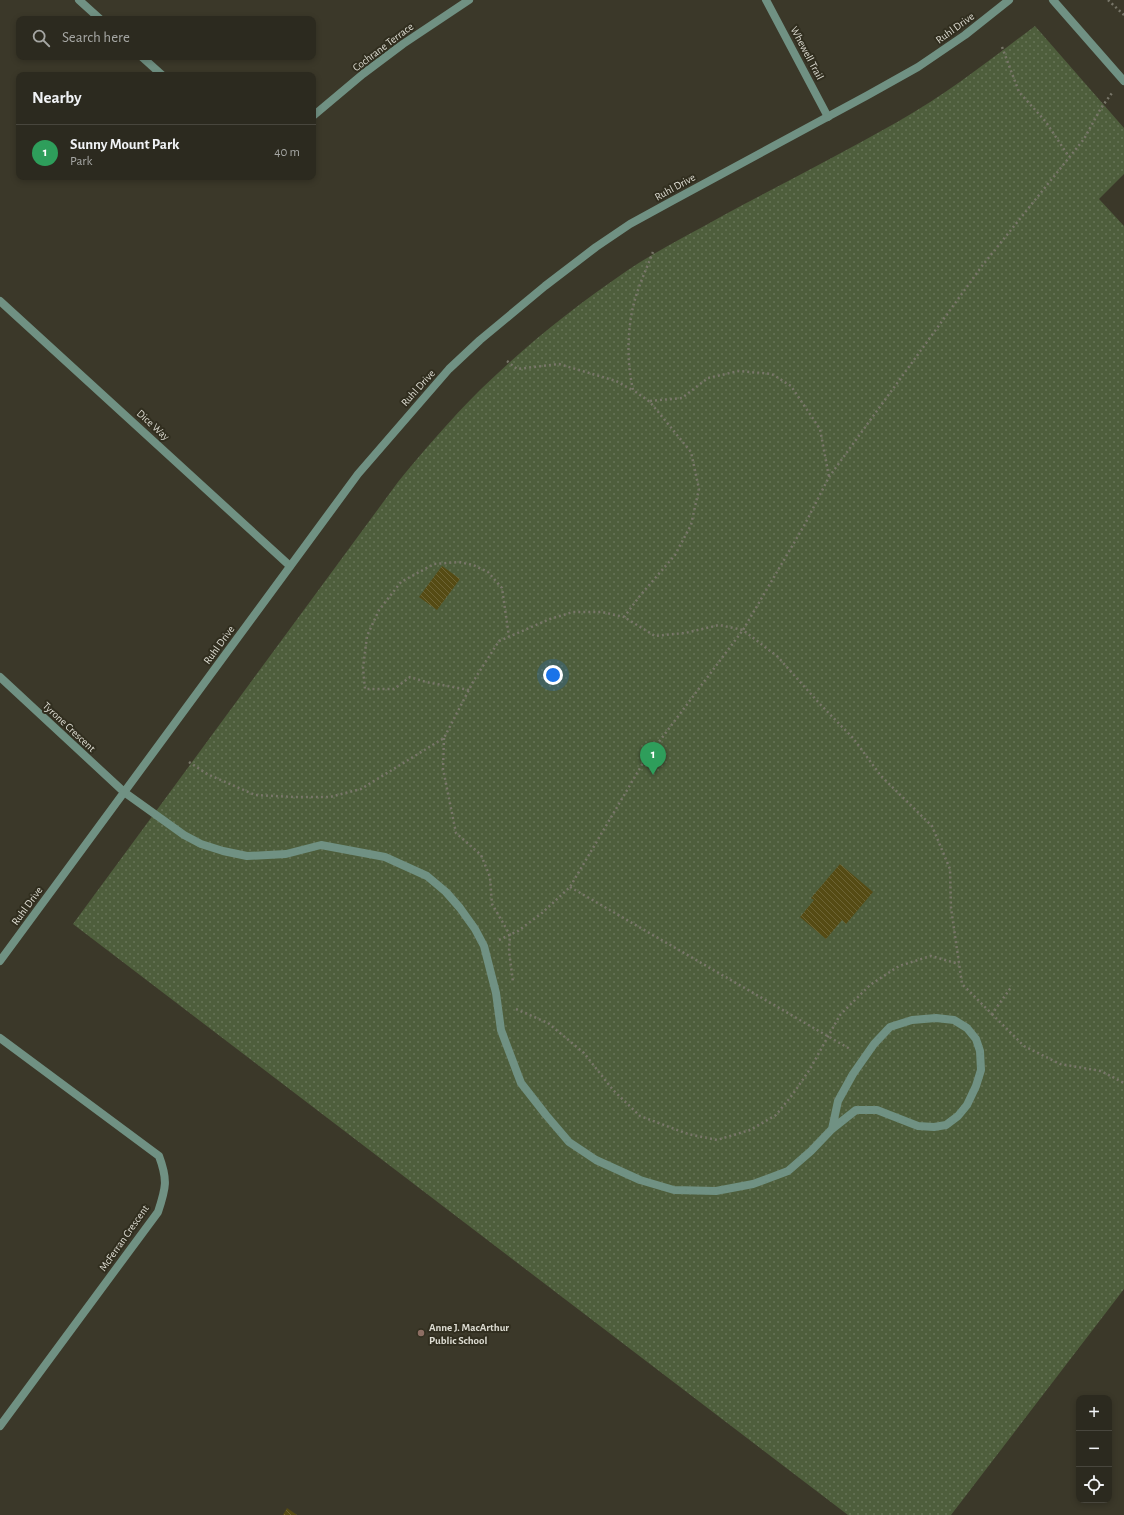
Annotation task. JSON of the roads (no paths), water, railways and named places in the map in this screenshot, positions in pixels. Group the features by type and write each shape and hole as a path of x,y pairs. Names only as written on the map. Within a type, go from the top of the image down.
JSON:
{"street":[{"path":"79,0 97,16"},
{"name":"Cochrane Terrace","path":"316,113 363,74 403,44 469,0"},
{"name":"Whewell Trail","path":"766,0 828,117"},
{"name":"Ruhl Drive","path":"0,961 358,474 430,391 475,345 596,247 630,224 918,67 966,35 1009,0"},
{"path":"1053,0 1123,80"},
{"path":"145,60 159,72"},
{"name":"Dice Way","path":"0,301 290,566"},
{"name":"Tyrone Crescent","path":"0,677 124,792 184,835 201,844 223,851 247,856 286,854 321,845 359,854 385,858 427,876 446,892 475,929 484,946 496,993 501,1030 522,1083 546,1115 570,1142 596,1160 640,1180 674,1190 716,1191 754,1184 788,1171 811,1151 832,1129 856,1110 877,1110 918,1126 934,1127 946,1125 958,1116 967,1105 976,1086 981,1070 980,1051 976,1039 967,1028 954,1020 936,1018 912,1020 890,1027 874,1044 853,1074 838,1101 832,1129"},
{"name":"McFerran Crescent","path":"0,1038 159,1156 165,1173 164,1194 158,1212 0,1426"}],"place":[{"name":"Sunny Mount Park","path":"653,775"},
{"name":"Anne J. MacArthur Public School","path":"421,1333"}]}
